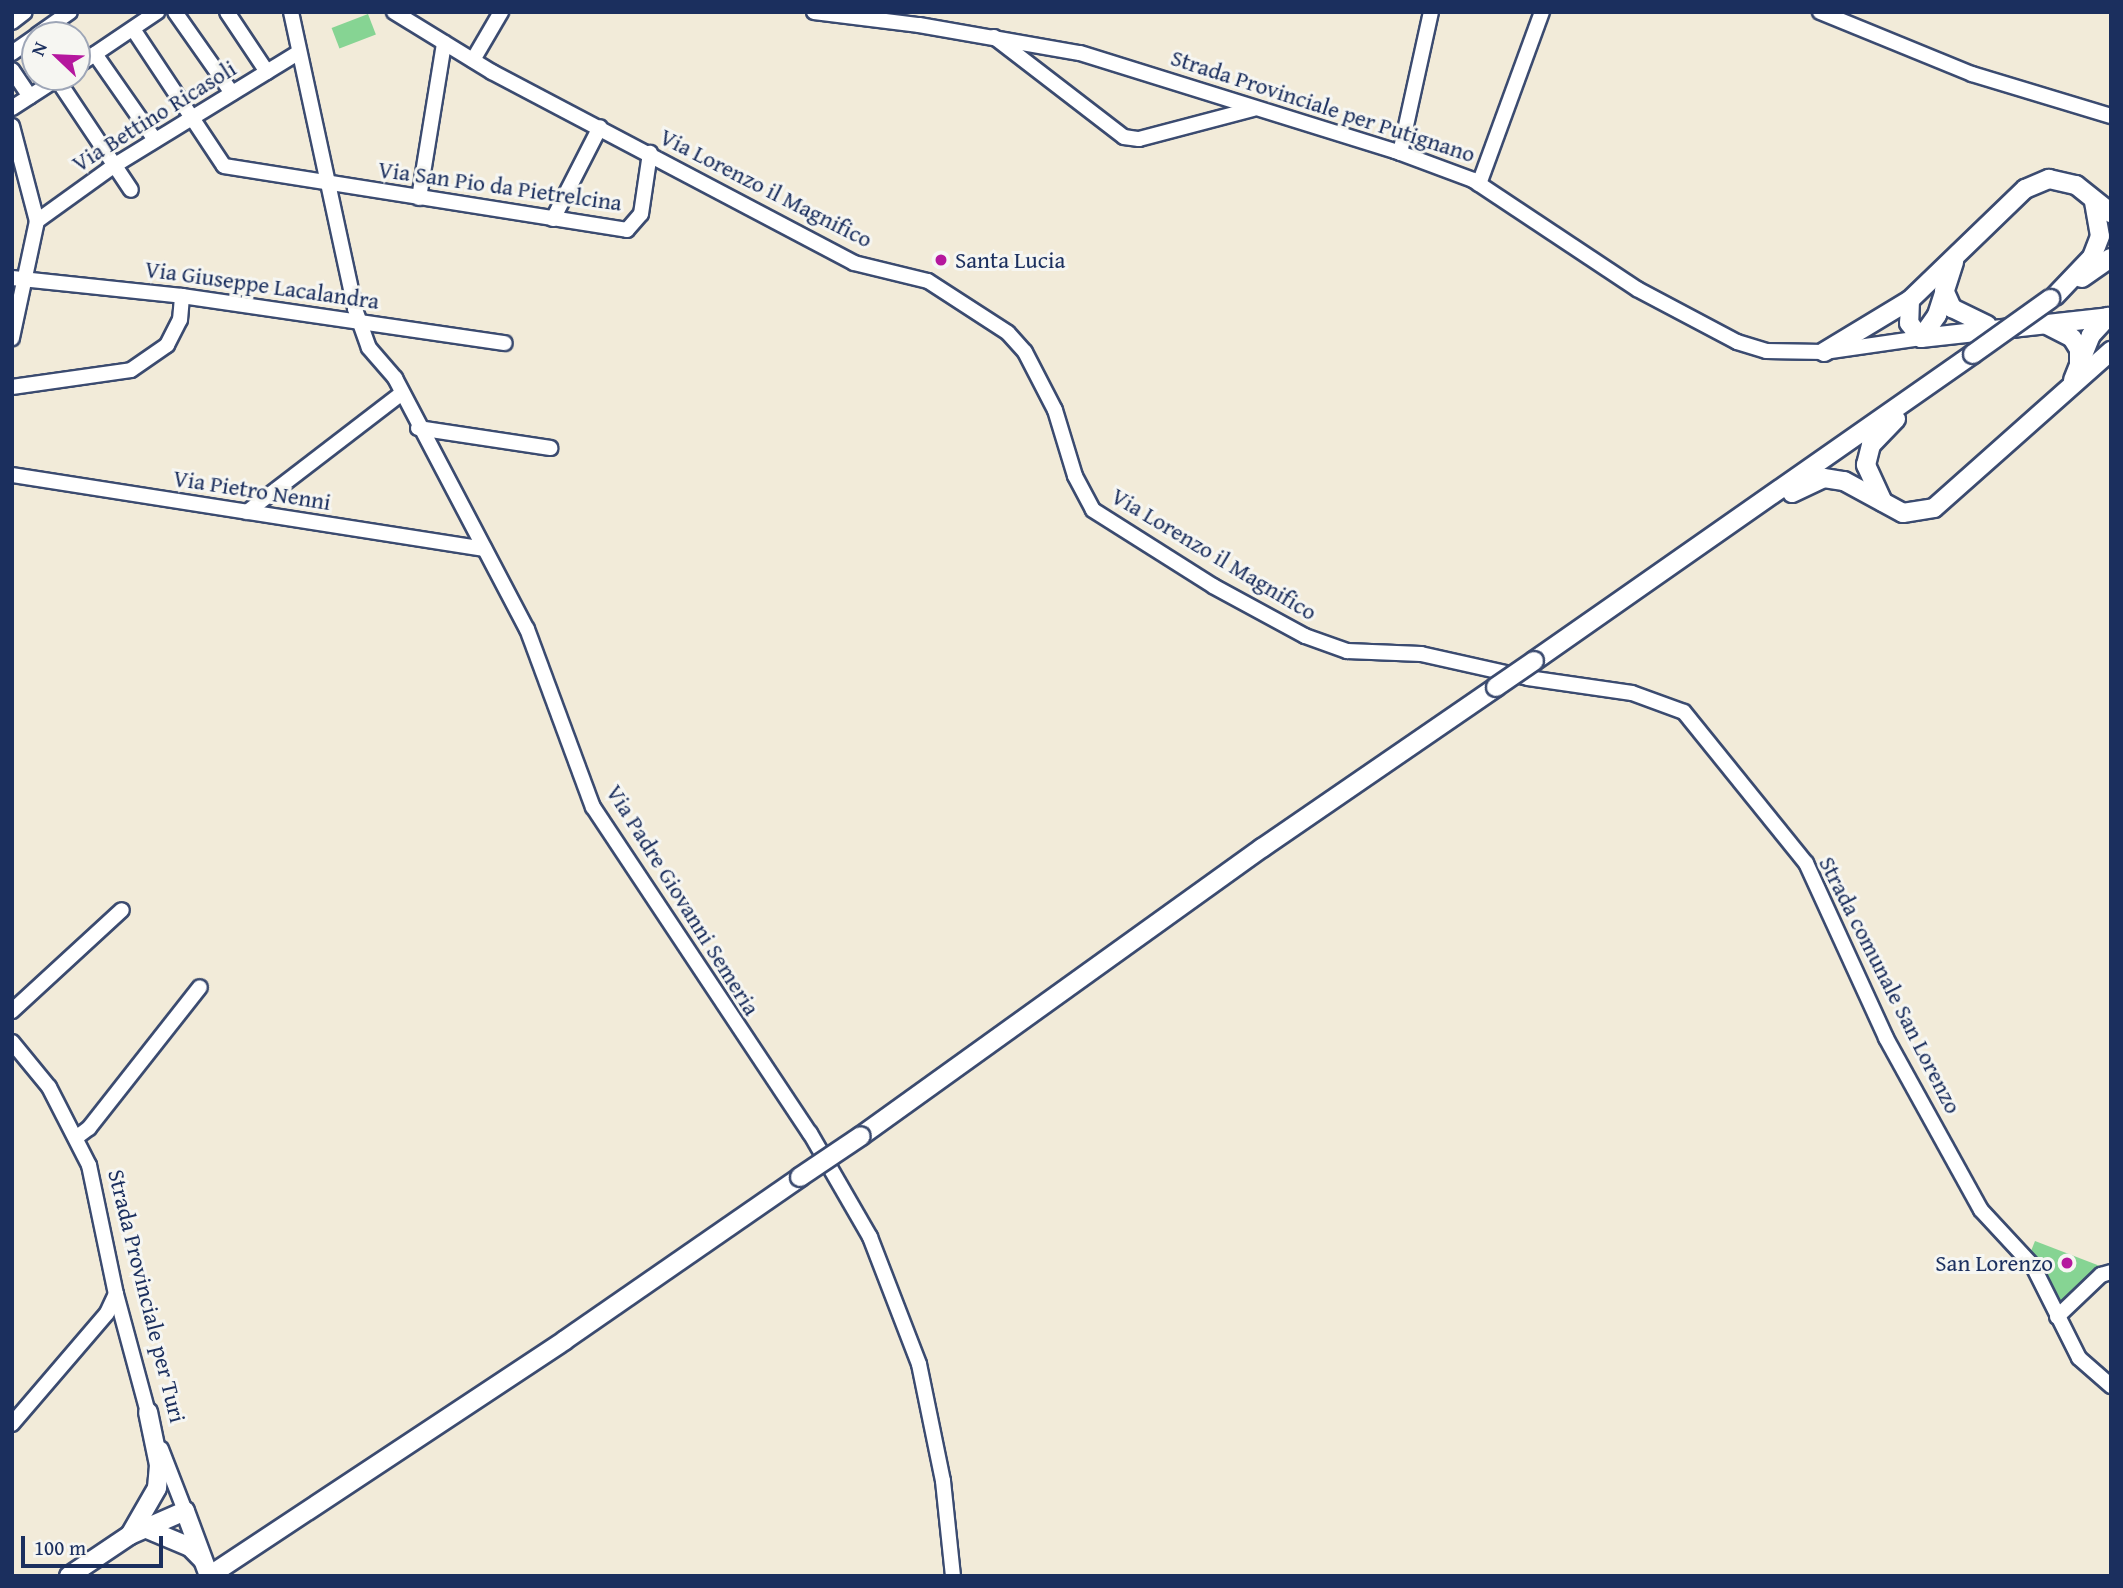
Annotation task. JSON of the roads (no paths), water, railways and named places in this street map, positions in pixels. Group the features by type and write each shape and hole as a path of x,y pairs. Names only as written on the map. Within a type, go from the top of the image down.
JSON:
{"main road":[{"path":"1824,352 1910,300 2025,189 2049,179 2076,184 2111,212"},
{"path":"2053,298 2092,257 2100,236 2094,201"},
{"path":"1910,300 1909,323 1921,338 1937,315 1958,255"},
{"path":"146,1522 190,1548 207,1571 249,1548 565,1340 861,1136 1262,848 1496,687 1531,669 1756,506 2111,258"},
{"path":"1944,290 1959,314 1994,327"},
{"path":"1756,506 1778,502 1824,478 1844,481 1903,513 1934,508 2106,354 2109,317"},
{"path":"2071,385 2091,335 2109,317"},
{"name":"Strada Provinciale per Putignano","path":"1921,338 1994,327 2109,317"},
{"path":"2040,322 2072,338 2079,349 2079,365"},
{"path":"1885,505 1867,465 1871,445 1929,387"},
{"path":"146,1522 157,1488 159,1465 148,1412"},
{"path":"69,1576 146,1522 185,1511"},
{"name":"Strada Provinciale per Turi","path":"185,1511 207,1571"}],"street":[{"path":"12,22 25,12"},
{"path":"91,57 158,12"},
{"path":"175,12 232,93"},
{"path":"227,12 267,72"},
{"name":"Via Padre Giovanni Semeria","path":"291,12 359,321 369,348 402,393 418,428 527,629 593,807 854,1206 890,1281 919,1364 935,1430 953,1576"},
{"name":"Via Lorenzo il Magnifico","path":"394,12 473,60 854,263 928,281 1008,333 1025,352 1055,410 1075,476 1093,510 1213,586 1326,646 1434,656 1531,669"},
{"path":"473,60 501,12"},
{"name":"Strada Provinciale per Putignano","path":"814,12 993,36 1080,53 1400,153 1479,184 1637,289 1737,342 1790,354 1824,352 1921,338"},
{"path":"1400,153 1431,12"},
{"path":"1479,184 1542,12"},
{"path":"1820,12 1972,74 2111,116"},
{"name":"Via San Pio da Pietrelcina","path":"133,29 194,117 224,166 328,185 627,230 641,214 650,153"},
{"path":"993,36 1124,137 1139,139 1253,109"},
{"path":"419,198 444,43"},
{"name":"Via Bettino Ricasoli","path":"37,220 115,164 298,53"},
{"path":"95,54 155,140"},
{"path":"12,70 30,97"},
{"path":"12,108 39,91"},
{"path":"67,91 131,190"},
{"path":"12,126 37,220 29,269 17,279 12,338"},
{"path":"553,219 600,127"},
{"name":"Via Giuseppe Lacalandra","path":"17,279 182,296 505,343"},
{"path":"12,387 131,370 167,345 180,320 182,296"},
{"path":"247,512 402,393"},
{"path":"418,428 551,448"},
{"name":"Via Pietro Nenni","path":"12,475 484,550"},
{"name":"Strada comunale San Lorenzo","path":"1531,669 1632,693 1684,712 1805,863 1886,1038 1981,1210 2033,1266 2079,1358 2111,1386"},
{"path":"12,1011 122,910"},
{"path":"77,1137 89,1128 200,988"},
{"name":"Strada Provinciale per Turi","path":"12,1042 49,1087 77,1137 100,1210 116,1294 148,1412 185,1511"},
{"path":"2057,1317 2069,1310 2101,1275 2111,1272"},
{"path":"12,1423 107,1313 116,1294"}],"place":[{"name":"Santa Lucia","path":"941,260"},
{"name":"San Lorenzo","path":"2067,1263"}]}
